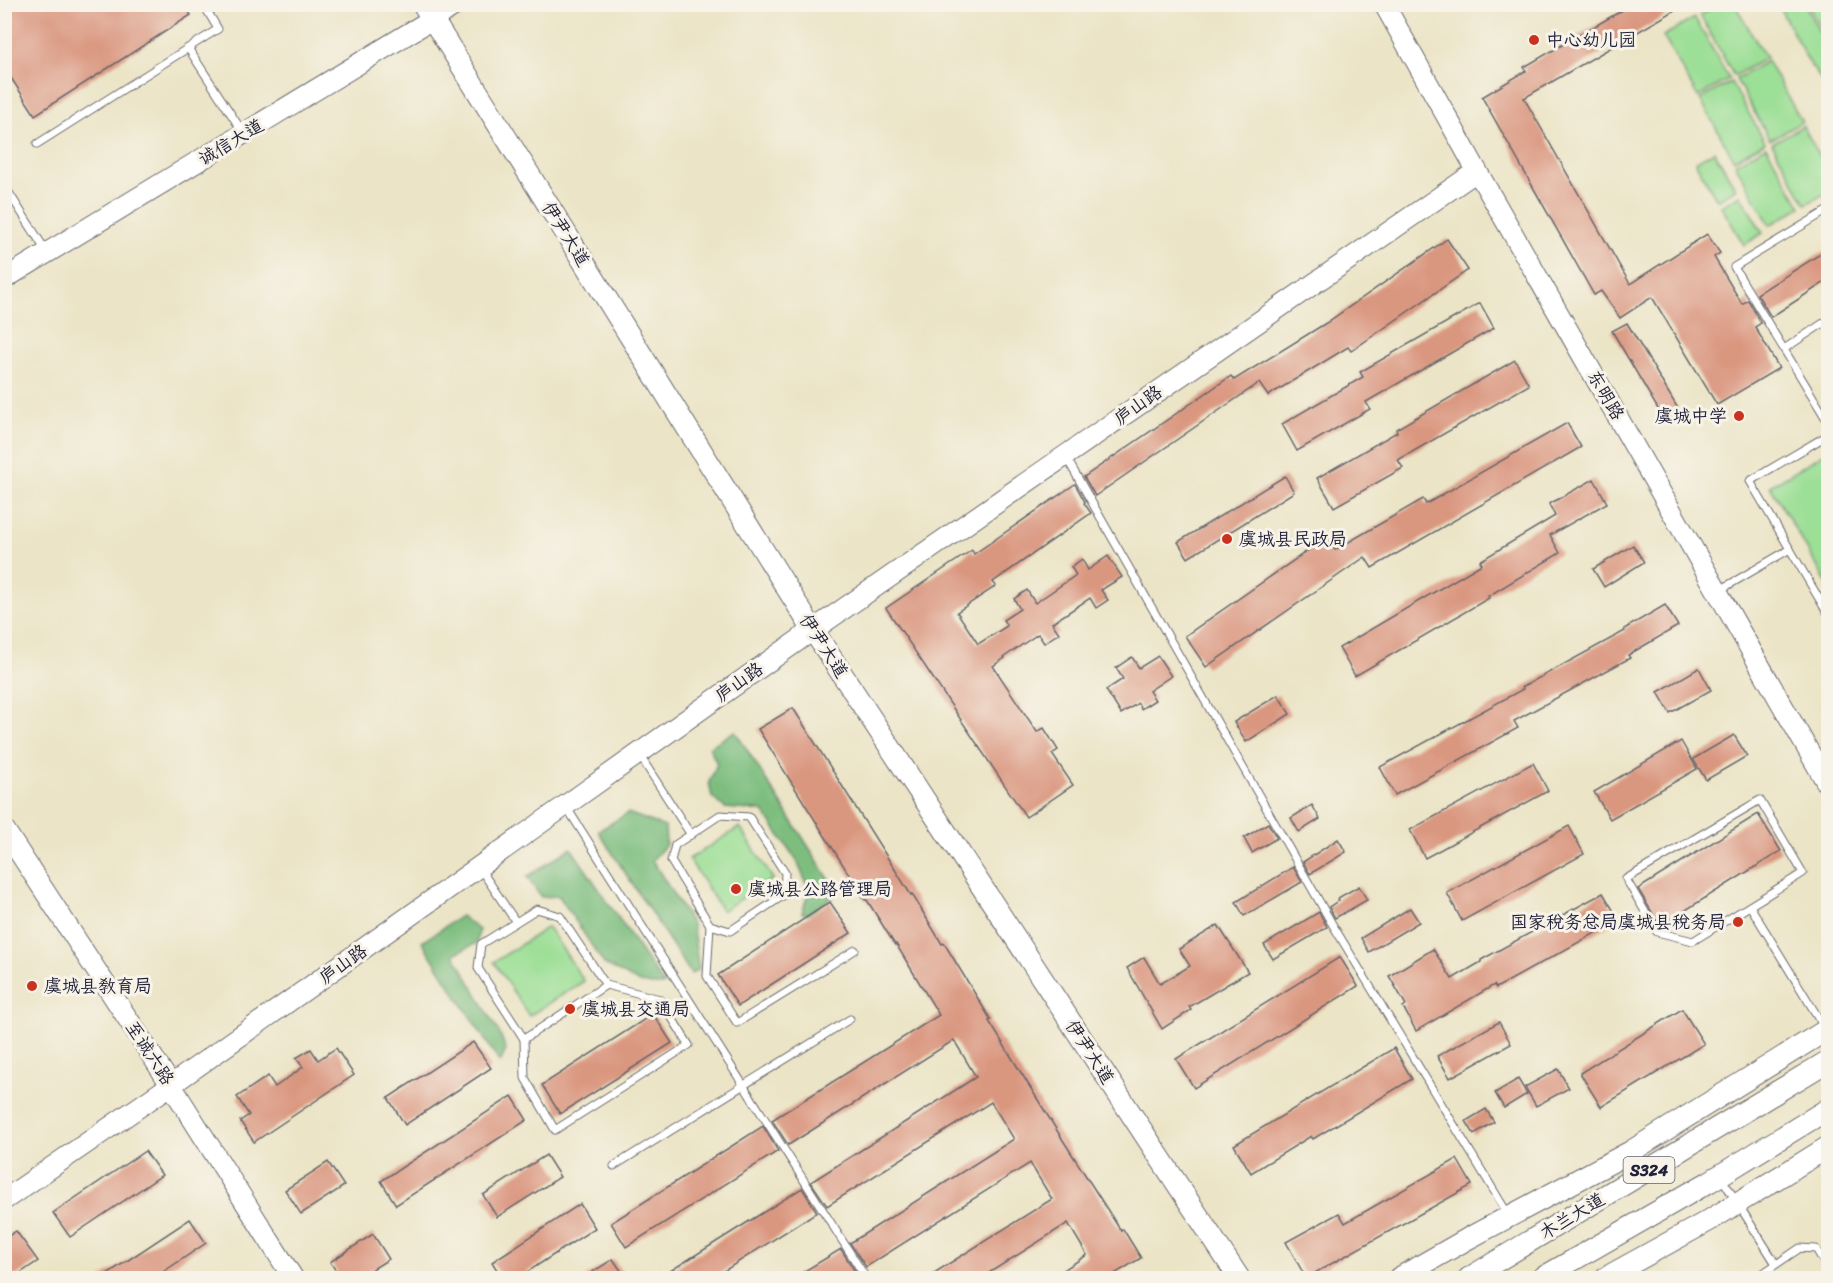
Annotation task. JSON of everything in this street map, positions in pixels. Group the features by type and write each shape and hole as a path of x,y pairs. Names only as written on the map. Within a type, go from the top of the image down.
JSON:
{"main road":[{"name":"伊尹大道","path":"428,12 813,630 1239,1278"},
{"path":"1399,1278 1630,1152 1828,1031"},
{"name":"木兰大道","path":"1468,1278 1828,1061"},
{"name":"S324","path":"1542,1278 1720,1175 1828,1109"},
{"path":"1605,1278 1738,1203 1828,1147"}],"street":[{"name":"诚信大道","path":"4,279 244,134 428,12 457,4"},
{"name":"东明路","path":"1384,4 1828,785"},
{"name":"庐山路","path":"4,1200 171,1085 813,630 1478,171"},
{"name":"至诚六路","path":"4,829 171,1085 293,1278"}],"lane":[{"path":"37,144 218,29 203,4"},
{"path":"188,48 244,134"},
{"path":"4,185 48,253"},
{"path":"1828,210 1734,267 1828,422"},
{"path":"1784,349 1828,320"},
{"path":"1828,435 1750,482 1828,614"},
{"path":"1066,456 1331,922 1510,1216"},
{"path":"1718,591 1790,549"},
{"path":"638,754 691,834"},
{"path":"1760,800 1803,873 1750,906 1693,941 1657,932 1626,879 1760,800"},
{"path":"565,806 866,1278"},
{"path":"710,925 730,931 784,895 785,873 750,818 720,815 675,845 671,861 710,925 706,976 737,1023 855,950"},
{"path":"479,867 516,922"},
{"path":"1750,906 1828,1031"},
{"path":"537,909 560,916 606,985 660,999 689,1045 555,1130 525,1078 524,1039 478,968 482,944 537,909"},
{"path":"524,1039 606,985"},
{"path":"614,1166 850,1019"},
{"path":"1720,1175 1776,1264"},
{"path":"1756,1278 1800,1248 1816,1249 1828,1269"}],"green space":[{"path":"1719,4 1735,5 1766,58 1734,76 1700,15"},
{"path":"1778,5 1805,5 1828,49 1828,88 1811,66"},
{"path":"1808,5 1828,5 1828,42"},
{"path":"1695,18 1729,79 1698,97 1663,36"},
{"path":"1767,61 1802,122 1770,140 1736,79"},
{"path":"1731,82 1765,142 1734,160 1700,99"},
{"path":"1803,126 1828,171 1828,192 1806,204 1772,143"},
{"path":"1766,146 1801,207 1770,225 1735,164"},
{"path":"1714,151 1736,189 1717,200 1695,162"},
{"path":"1740,195 1763,233 1744,245 1721,206"},
{"path":"1828,451 1828,585 1770,486"},
{"path":"735,731 838,893 808,914 802,913 809,890 797,861 763,811 725,808 712,797 709,782 717,764 709,747"},
{"path":"628,813 665,827 666,845 652,860 692,924 699,969 691,974 598,831"},
{"path":"740,827 773,879 722,911 689,859"},
{"path":"571,848 664,985 640,983 604,964 559,896 541,897 527,877"},
{"path":"461,916 479,930 477,943 454,954 501,1036 506,1050 500,1063 422,942"},
{"path":"548,927 584,981 529,1016 494,962"}],"building":[{"path":"4,4 184,4 191,15 35,115 4,67"},
{"path":"1633,4 1686,4 1524,98 1630,284 1707,234 1720,253 1714,257 1742,304 1748,300 1761,323 1755,327 1779,368 1717,405 1652,297 1620,318 1601,291 1594,295 1482,97 1526,71 1524,67"},
{"path":"1447,239 1468,270 1351,351 1348,347 1268,396 1259,383 1095,496 1084,477 1231,376 1234,380 1326,323"},
{"path":"1828,249 1828,280 1771,317 1757,294"},
{"path":"1480,303 1494,328 1366,402 1370,409 1297,451 1282,424 1363,377 1360,372"},
{"path":"1627,323 1680,412 1665,421 1612,331"},
{"path":"1515,360 1529,385 1398,460 1403,468 1334,507 1317,478"},
{"path":"1567,423 1581,447 1372,568 1365,557 1206,667 1185,636 1326,538 1335,550 1423,499 1426,504"},
{"path":"1285,476 1294,492 1188,558 1178,542"},
{"path":"1594,479 1607,503 1550,535 1560,553 1488,596 1489,598 1355,676 1339,648 1482,564 1480,561 1555,516 1549,504"},
{"path":"1075,484 1091,513 993,582 996,586 957,612 978,644 1007,626 1003,620 1020,609 1014,599 1027,590 1035,603 1076,575 1071,567 1082,559 1088,570 1108,556 1122,577 1101,590 1108,600 1096,608 1090,598 1052,623 1059,633 1044,643 1038,634 993,666 1037,732 1044,728 1058,750 1052,754 1073,785 1026,817 886,608 972,550 974,554"},
{"path":"1633,545 1644,562 1604,587 1593,569"},
{"path":"1665,605 1678,626 1628,655 1630,658 1514,721 1518,728 1395,795 1380,767 1523,689 1522,687 1625,631 1624,629"},
{"path":"1158,656 1171,676 1149,691 1155,700 1141,709 1138,703 1121,714 1106,690 1123,679 1116,668 1132,657 1139,668"},
{"path":"1699,668 1711,690 1670,713 1658,692"},
{"path":"1278,695 1290,714 1246,742 1234,722"},
{"path":"793,708 942,944 944,943 1061,1137 1141,1258 1108,1278 1051,1278 1087,1255 1068,1223 981,1278 926,1278 1052,1199 1030,1163 866,1267 850,1243 1014,1139 991,1102 827,1206 811,1182 976,1077 954,1040 788,1145 772,1120 939,1015 758,729"},
{"path":"1734,735 1747,756 1706,780 1693,759"},
{"path":"1681,741 1697,769 1610,819 1594,792"},
{"path":"1533,763 1548,791 1425,858 1410,830"},
{"path":"1312,805 1320,819 1299,832 1291,818"},
{"path":"1758,814 1781,851 1660,926 1638,889"},
{"path":"1268,823 1277,838 1252,853 1244,838"},
{"path":"1569,826 1584,854 1462,921 1447,893"},
{"path":"1338,839 1346,852 1310,874 1303,862"},
{"path":"1293,867 1302,882 1244,916 1236,902"},
{"path":"1359,886 1367,900 1335,918 1329,907 1339,900 1338,898"},
{"path":"1603,893 1619,920 1496,988 1494,985 1416,1031 1403,1007 1406,1005 1389,976 1433,949 1452,979 1481,960"},
{"path":"830,902 851,933 738,1006 718,975"},
{"path":"1410,908 1419,922 1369,952 1361,938"},
{"path":"1319,912 1327,927 1273,959 1264,945"},
{"path":"1218,925 1248,972 1189,1007 1191,1010 1162,1029 1127,968 1144,957 1160,984 1190,966 1179,949"},
{"path":"1340,957 1358,986 1194,1088 1176,1059"},
{"path":"1682,1009 1704,1044 1601,1107 1580,1073"},
{"path":"653,1014 672,1043 560,1114 542,1085"},
{"path":"1499,1022 1511,1044 1450,1078 1437,1056"},
{"path":"473,1042 491,1068 405,1125 388,1098"},
{"path":"336,1048 354,1075 254,1142 240,1121 249,1115 237,1097 268,1076 275,1087 303,1067 296,1058 311,1049 318,1060"},
{"path":"1394,1048 1412,1079 1313,1139 1311,1136 1251,1173 1234,1145"},
{"path":"1558,1069 1569,1088 1536,1106 1525,1087"},
{"path":"1518,1079 1527,1094 1504,1108 1495,1093"},
{"path":"512,1096 527,1120 396,1205 381,1181"},
{"path":"1486,1109 1494,1122 1474,1134 1466,1121"},
{"path":"763,1126 778,1151 626,1247 611,1223"},
{"path":"145,1151 162,1175 70,1237 53,1213"},
{"path":"546,1155 560,1177 497,1217 483,1195"},
{"path":"1457,1159 1472,1185 1306,1278 1286,1242 1339,1213 1345,1223"},
{"path":"328,1162 344,1186 301,1214 285,1190"},
{"path":"802,1188 817,1212 713,1278 659,1278"},
{"path":"580,1204 595,1228 518,1278 502,1278 492,1262"},
{"path":"190,1219 206,1243 154,1278 101,1278"},
{"path":"16,1231 38,1261 13,1278 4,1278 4,1239"},
{"path":"373,1234 389,1259 358,1278 341,1278 330,1262"},
{"path":"841,1249 856,1273 848,1278 793,1278"},
{"path":"613,1259 626,1278 583,1278"}],"place":[{"name":"中心幼儿园","path":"1534,40"},
{"name":"虞城中学","path":"1739,416"},
{"name":"虞城县民政局","path":"1227,539"},
{"name":"虞城县公路管理局","path":"736,889"},
{"name":"国家税务总局虞城县税务局","path":"1738,922"},
{"name":"虞城县教育局","path":"32,986"},
{"name":"虞城县交通局","path":"570,1009"}]}
